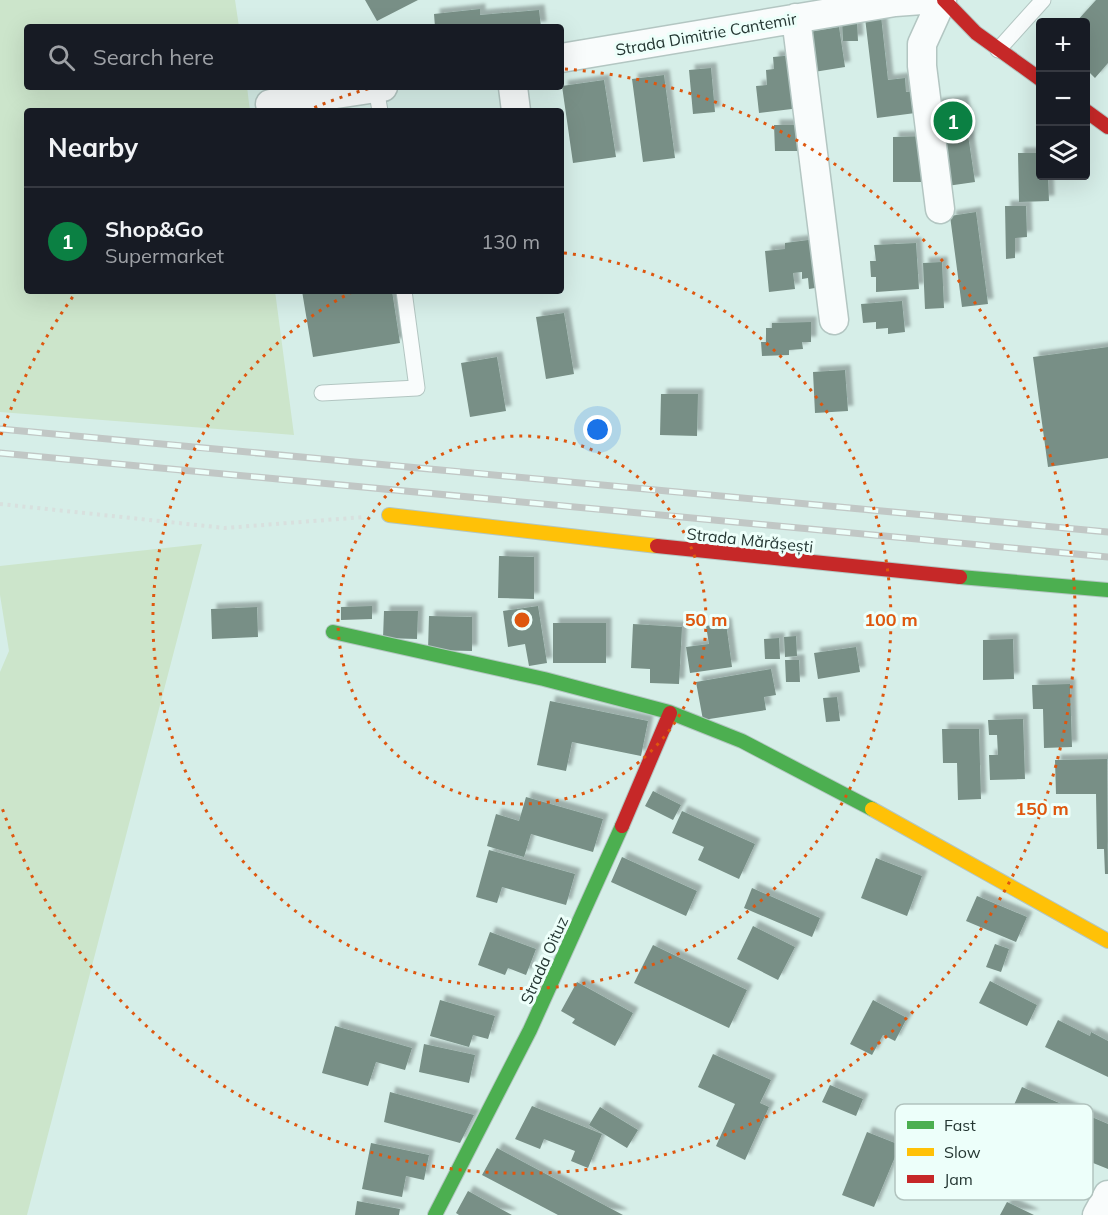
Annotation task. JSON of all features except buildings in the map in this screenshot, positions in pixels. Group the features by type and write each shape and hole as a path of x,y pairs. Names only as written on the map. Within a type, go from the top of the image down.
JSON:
{"street":[{"name":"Strada Dimitrie Cantemir","path":"564,57 795,18 922,0"},
{"path":"940,208 922,66 922,44 943,0 976,33 1036,76"},
{"path":"795,18 834,320"},
{"path":"513,90 516,108"},
{"path":"270,104 380,95"},
{"path":"1090,114 1108,127"},
{"name":"Strada Mărășești","path":"389,515 767,559 1108,590"},
{"path":"333,632 482,665 670,713 722,733 783,761 1108,941"},
{"name":"Strada Oituz","path":"435,1215 523,1047 670,713"},
{"path":"1097,1215 1108,1195"}],"lane":[{"path":"998,50 1043,0"},
{"path":"322,393 417,388 404,294"}],"path":[{"path":"0,504 225,528 389,515"}],"green space":[{"path":"0,0 235,0 239,24 24,24 24,90 247,90 250,108 24,108 24,294 275,294 294,435 0,412"},
{"path":"202,544 27,1215 0,1215 0,672 9,651 0,595 0,566"}],"railway":[{"path":"0,429 1108,532"},
{"path":"0,453 1108,557"}],"traffic: fast":[{"path":"960,577 1108,590"},
{"path":"333,632 544,679 669,712 742,741 872,809"},
{"path":"435,1215 530,1030 622,826"}],"traffic: slow":[{"path":"389,515 657,546"},
{"path":"872,809 1108,941"}],"traffic: jam":[{"path":"944,0 976,33 1036,76"},
{"path":"1090,114 1108,127"},
{"path":"657,546 960,577"},
{"path":"622,826 670,713"}],"place":[{"name":"Shop&Go","path":"953,121"}]}
